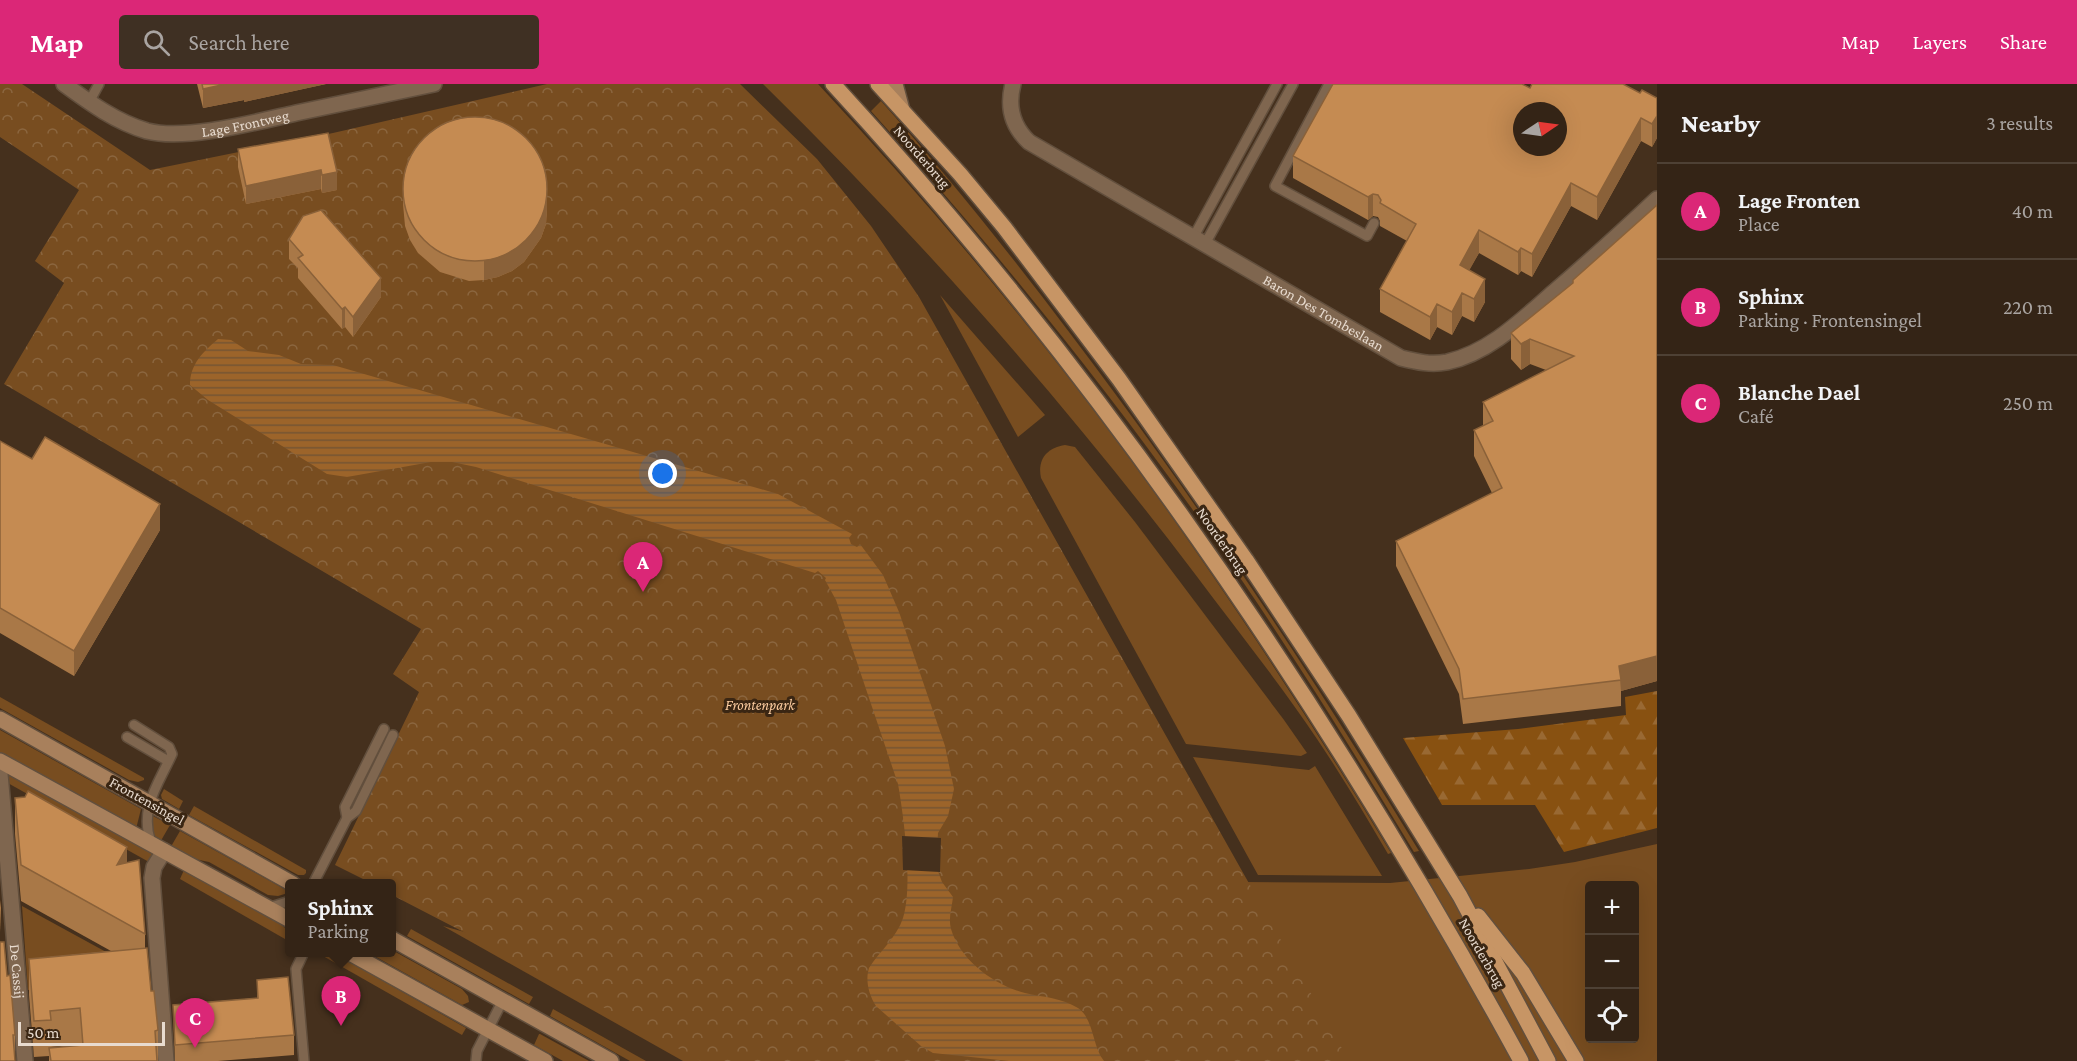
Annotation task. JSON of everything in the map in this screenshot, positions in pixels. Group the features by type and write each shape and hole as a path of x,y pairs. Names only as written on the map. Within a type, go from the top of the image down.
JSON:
{"main road":[{"name":"Noorderbrug","path":"833,84 875,129 976,247 1034,319 1167,495 1281,658 1404,855 1476,977 1521,1061"},
{"name":"Noorderbrug","path":"878,84 1004,227 1119,379 1282,614 1460,896 1548,1061"},
{"path":"895,84 902,110"},
{"name":"Frontensingel","path":"0,719 285,879"},
{"path":"0,761 285,917"},
{"path":"1460,896 1488,927 1522,973 1576,1061"},
{"path":"396,941 611,1061"},
{"path":"357,957 545,1061"}],"street":[{"name":"Lage Frontweg","path":"64,84 89,102 128,124 150,131 182,133 237,126 435,84"},
{"name":"Baron Des Tombeslaan","path":"1013,84 1010,98 1011,112 1015,125 1029,142 1401,358 1423,364 1447,362 1487,346 1606,247 1657,200"},
{"name":"De Cassij","path":"0,774 5,890 25,1061"},
{"path":"157,847 152,878 161,1061"}],"lane":[{"path":"89,102 99,84"},
{"path":"1199,241 1277,84"},
{"path":"1199,241 1293,84"},
{"path":"1329,84 1275,186 1367,236 1374,223"},
{"path":"134,725 169,747 172,754 149,802 146,817 146,830 157,847"},
{"path":"347,819 345,807 384,729"},
{"path":"316,879 347,819 356,811 393,735"},
{"path":"127,737 168,762"},
{"path":"268,908 285,903"},
{"path":"302,957 296,969 304,1061"},
{"path":"477,1056 502,1000"}],"green space":[{"name":"Frontenpark","path":"0,84 22,84 150,170 333,133 547,84 740,84 817,159 871,226 919,297 1349,1061 701,1061 510,956 396,897 396,879 363,879 335,865 419,692 393,674 421,629 4,384 64,283 35,261 79,190 0,137"},
{"path":"763,84 818,84 968,253 1063,371 1154,492 1247,627 1391,853 1388,854 1335,767 1288,697 1145,509 1094,446 933,260"},
{"path":"881,101 1033,284 1159,454 1274,622 1419,851 1414,852 1309,682 1200,520 1065,340 970,224 871,111"},
{"path":"940,295 1045,415 1018,437"},
{"path":"1065,445 1075,447 1135,522 1307,753 1301,756 1186,744 1041,478 1042,460 1048,452"},
{"path":"1657,691 1657,828 1564,852 1535,805 1442,805 1403,738 1518,729 1626,715 1625,697"},
{"path":"0,697 144,780 138,782 129,780 0,708"},
{"path":"0,730 141,809 136,829 0,754"},
{"path":"1193,757 1309,770 1315,766 1382,876 1258,875"},
{"path":"3,768 154,853 149,862 6,782"},
{"path":"164,789 183,801 179,809 162,799"},
{"path":"194,806 306,870 306,873 298,875 189,815"},
{"path":"151,815 170,825 159,844 151,832"},
{"path":"180,831 285,889 285,894 268,895 209,862 180,856 169,850"},
{"path":"1657,844 1657,1061 1202,1061 1242,882 1390,883 1575,862"},
{"path":"184,870 282,925 285,928 285,939 180,879"},
{"path":"22,906 139,970 140,979 28,990"},
{"path":"443,926 490,939 817,1061 683,1061"},
{"path":"411,929 533,997 529,1004 407,936"},
{"path":"396,952 462,989 468,996 469,1002 462,1005 376,957 396,957"},
{"path":"325,957 341,957 466,1028 462,1035"},
{"path":"553,1009 646,1061 630,1061 550,1016"},
{"path":"539,1034 589,1061 563,1061 534,1045"}],"shaded area":[{"path":"218,339 231,340 248,351 279,355 301,364 333,365 778,494 852,534 849,538 851,544 857,547 860,544 883,575 899,612 945,746 954,789 948,816 938,833 936,866 942,882 953,897 950,921 955,940 970,961 1002,984 1025,993 1059,1000 1078,1008 1087,1019 1104,1061 1009,1061 933,1053 921,1046 876,1006 868,988 869,968 897,932 906,904 907,871 903,815 898,784 836,600 826,578 818,571 815,573 476,467 452,462 431,462 347,477 327,474 208,400 190,385 195,365"}],"pier":[{"path":"902,836 941,838 940,872 903,870"}],"building":[{"path":"202,84 226,84 203,89"},
{"path":"1333,84 1522,84 1530,88 1532,84 1623,84 1640,93 1642,90 1657,98 1657,116 1652,124 1641,118 1597,197 1571,183 1532,254 1521,248 1518,252 1479,230 1460,265 1485,279 1474,299 1462,293 1452,312 1437,304 1430,317 1380,289 1416,224 1380,203 1378,195 1373,194 1368,197 1293,156"},
{"path":"475,117 502,123 526,138 541,162 547,189 541,216 526,240 502,255 475,261 448,255 424,240 409,216 403,189 409,162 424,138 448,123"},
{"path":"328,133 337,172 322,175 321,170 246,186 238,149"},
{"path":"1657,205 1657,656 1619,666 1621,680 1463,699 1459,669 1396,541 1502,488 1474,430 1493,421 1483,402 1574,356 1530,339 1521,344 1511,333 1573,283 1573,280"},
{"path":"321,210 381,278 353,317 345,307 342,309 298,258 303,255 289,239 303,216"},
{"path":"45,437 160,504 74,651 0,608 0,441 32,459"},
{"path":"28,791 127,847 117,865 139,860 145,934 21,865 15,798 25,797"},
{"path":"0,942 4,942 7,976 10,975 15,1061 0,1061"},
{"path":"147,948 158,1030 155,1031 157,1061 51,1061 49,1048 83,1045 80,1008 50,1011 51,1020 34,1021 29,959"},
{"path":"288,977 294,1035 175,1045 173,1005 258,998 257,980"}],"place":[{"name":"Lage Fronten","path":"643,592"},
{"name":"Sphinx","path":"341,1026"},
{"name":"Blanche Dael","path":"195,1048"}]}
